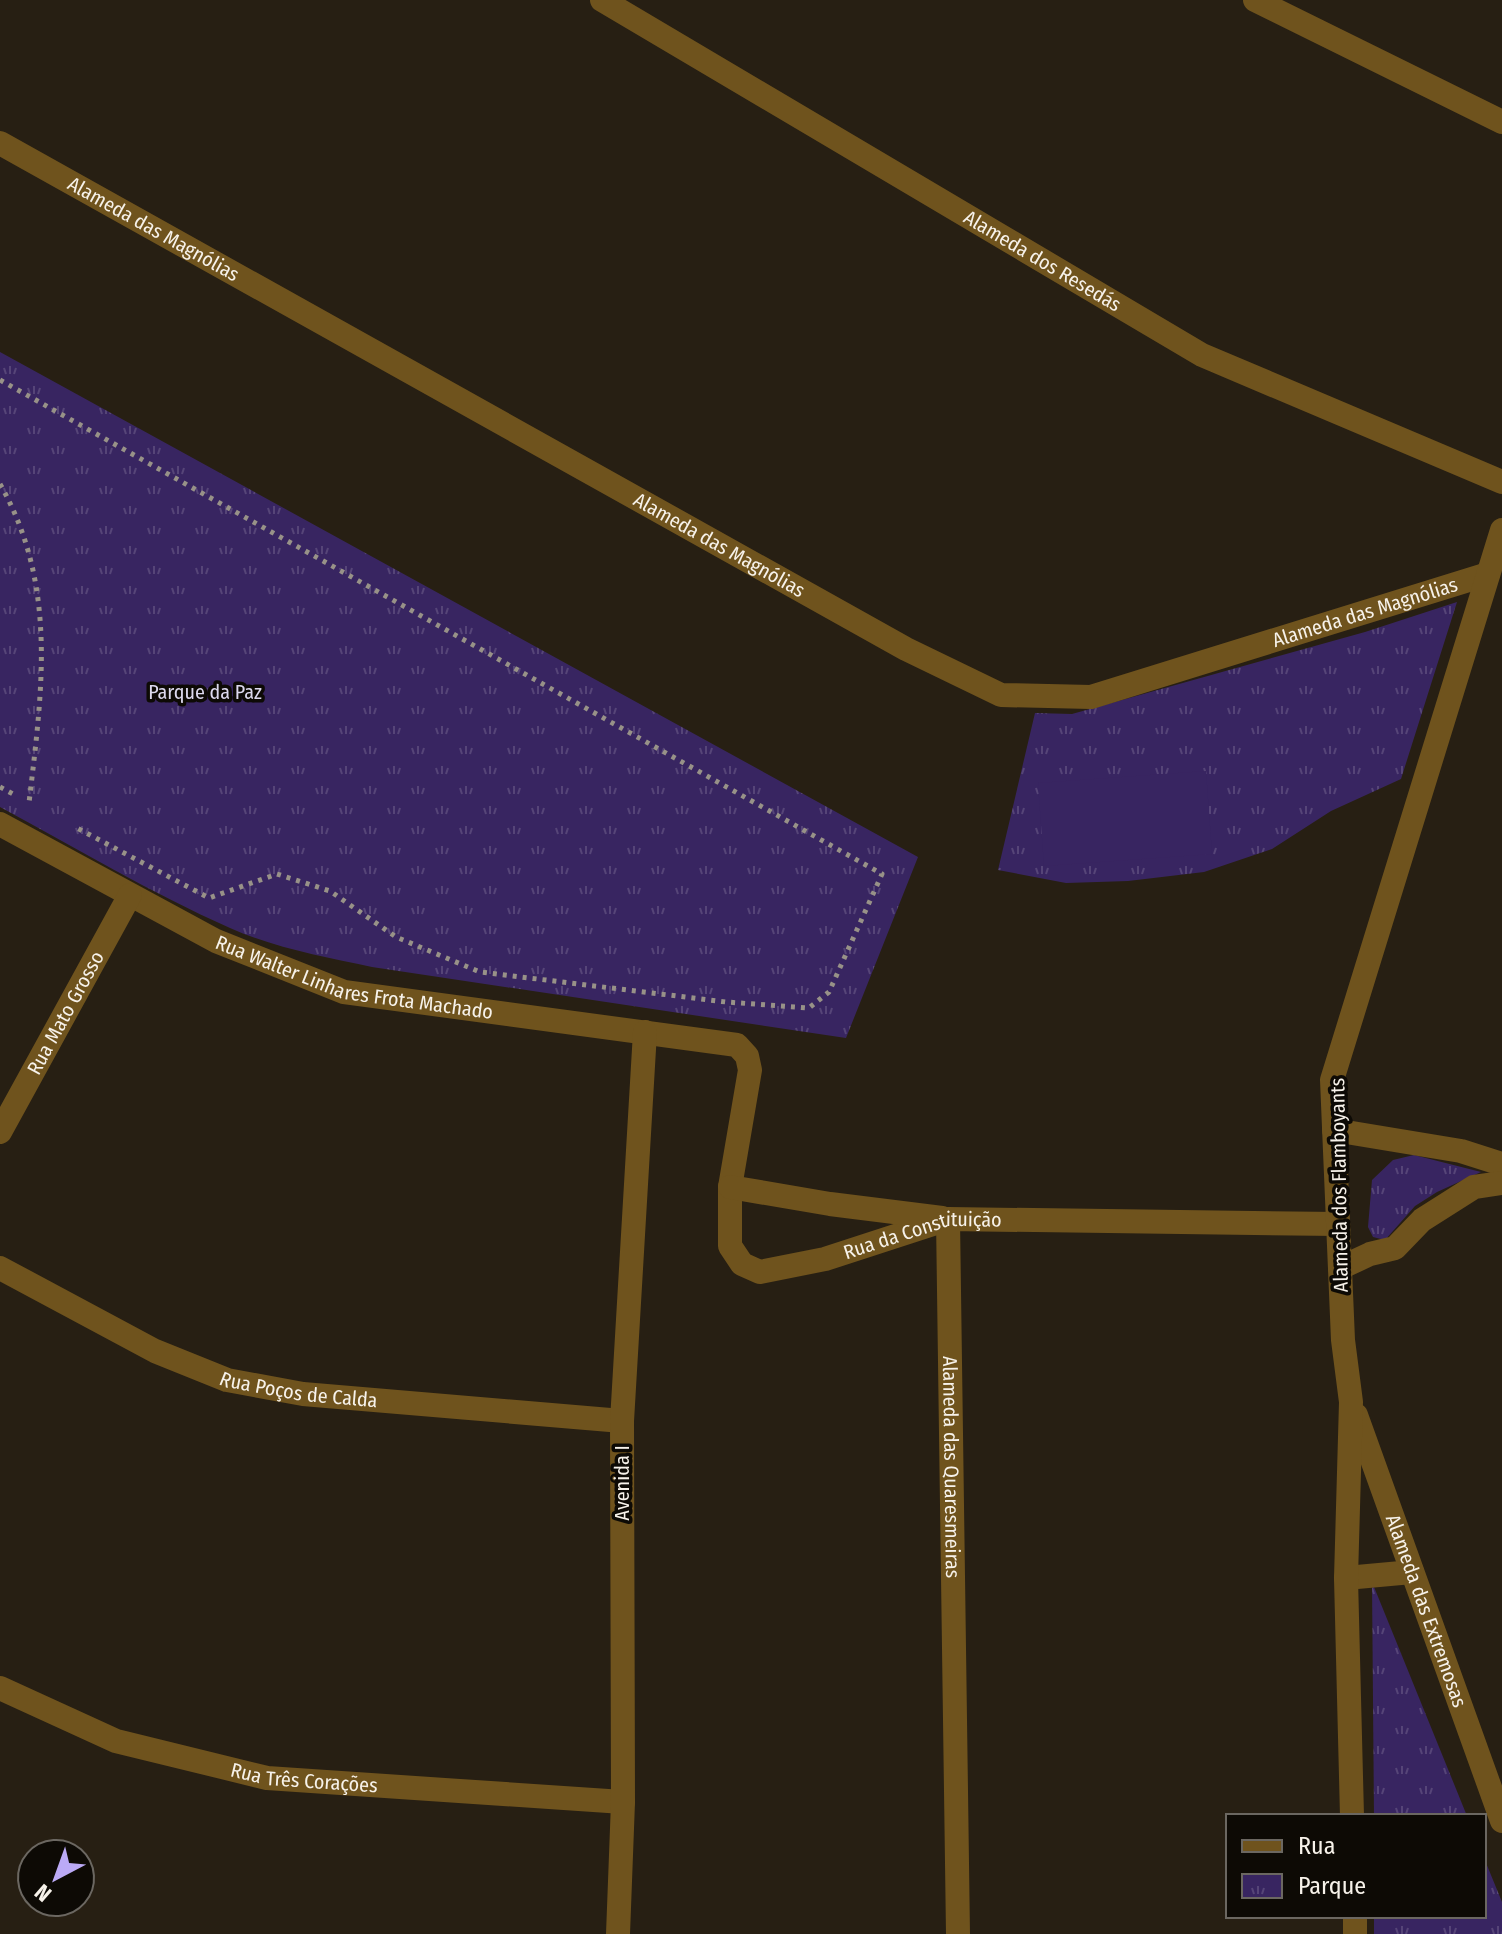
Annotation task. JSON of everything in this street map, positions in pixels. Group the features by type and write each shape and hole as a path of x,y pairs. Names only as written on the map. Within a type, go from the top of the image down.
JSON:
{"street":[{"name":"Alameda dos Resedás","path":"602,0 1202,355 1502,482"},
{"path":"1255,0 1502,122"},
{"name":"Alameda das Magnólias","path":"0,143 906,649 1001,695 1091,697 1488,574"},
{"name":"Alameda dos Flamboyants","path":"1352,1814 1346,1578 1351,1402 1343,1340 1332,1080 1502,530"},
{"name":"Rua Walter Linhares Frota Machado","path":"0,824 216,941 344,992 737,1045"},
{"name":"Rua Mato Grosso","path":"0,1132 130,895"},
{"name":"Avenida I","path":"618,1934 623,1802 622,1421 645,1032"},
{"name":"Rua da Constituição","path":"737,1045 747,1056 750,1070 730,1187 730,1246 742,1264 760,1272 825,1259 948,1219 1338,1224"},
{"path":"1334,1130 1461,1151 1502,1164"},
{"path":"1340,1268 1370,1254 1395,1248 1422,1220 1474,1187 1502,1183"},
{"path":"730,1187 948,1219"},
{"name":"Alameda das Quaresmeiras","path":"948,1219 958,1934"},
{"name":"Rua Poços de Calda","path":"0,1268 155,1351 227,1380 303,1394 622,1421"},
{"name":"Alameda das Extremosas","path":"1351,1402 1502,1821"},
{"path":"1346,1578 1412,1572"},
{"name":"Rua Três Corações","path":"0,1688 116,1741 267,1778 623,1802"}],"path":[{"path":"0,380 882,874 829,992 809,1008 726,1002 480,972 396,937 330,891 277,874 209,898 69,824"},
{"path":"0,484 12,505 36,573 43,632 29,803"},
{"path":"0,787 42,810"}],"green space":[{"name":"Parque da Paz","path":"0,352 918,857 846,1038 372,967 318,956 230,928 171,900 0,807"},
{"path":"1457,602 1401,779 1331,811 1272,849 1204,872 1128,881 1066,883 998,870 1035,713 1072,714 1365,632"},
{"path":"1206,771 1212,854 1044,866 1038,783"},
{"path":"1414,1155 1481,1172 1415,1206 1385,1240 1373,1237 1368,1227 1372,1180 1393,1160"},
{"path":"1372,1582 1466,1814 1374,1814"},
{"path":"1486,1863 1502,1902 1502,1934 1374,1934 1374,1918 1486,1918"}]}
